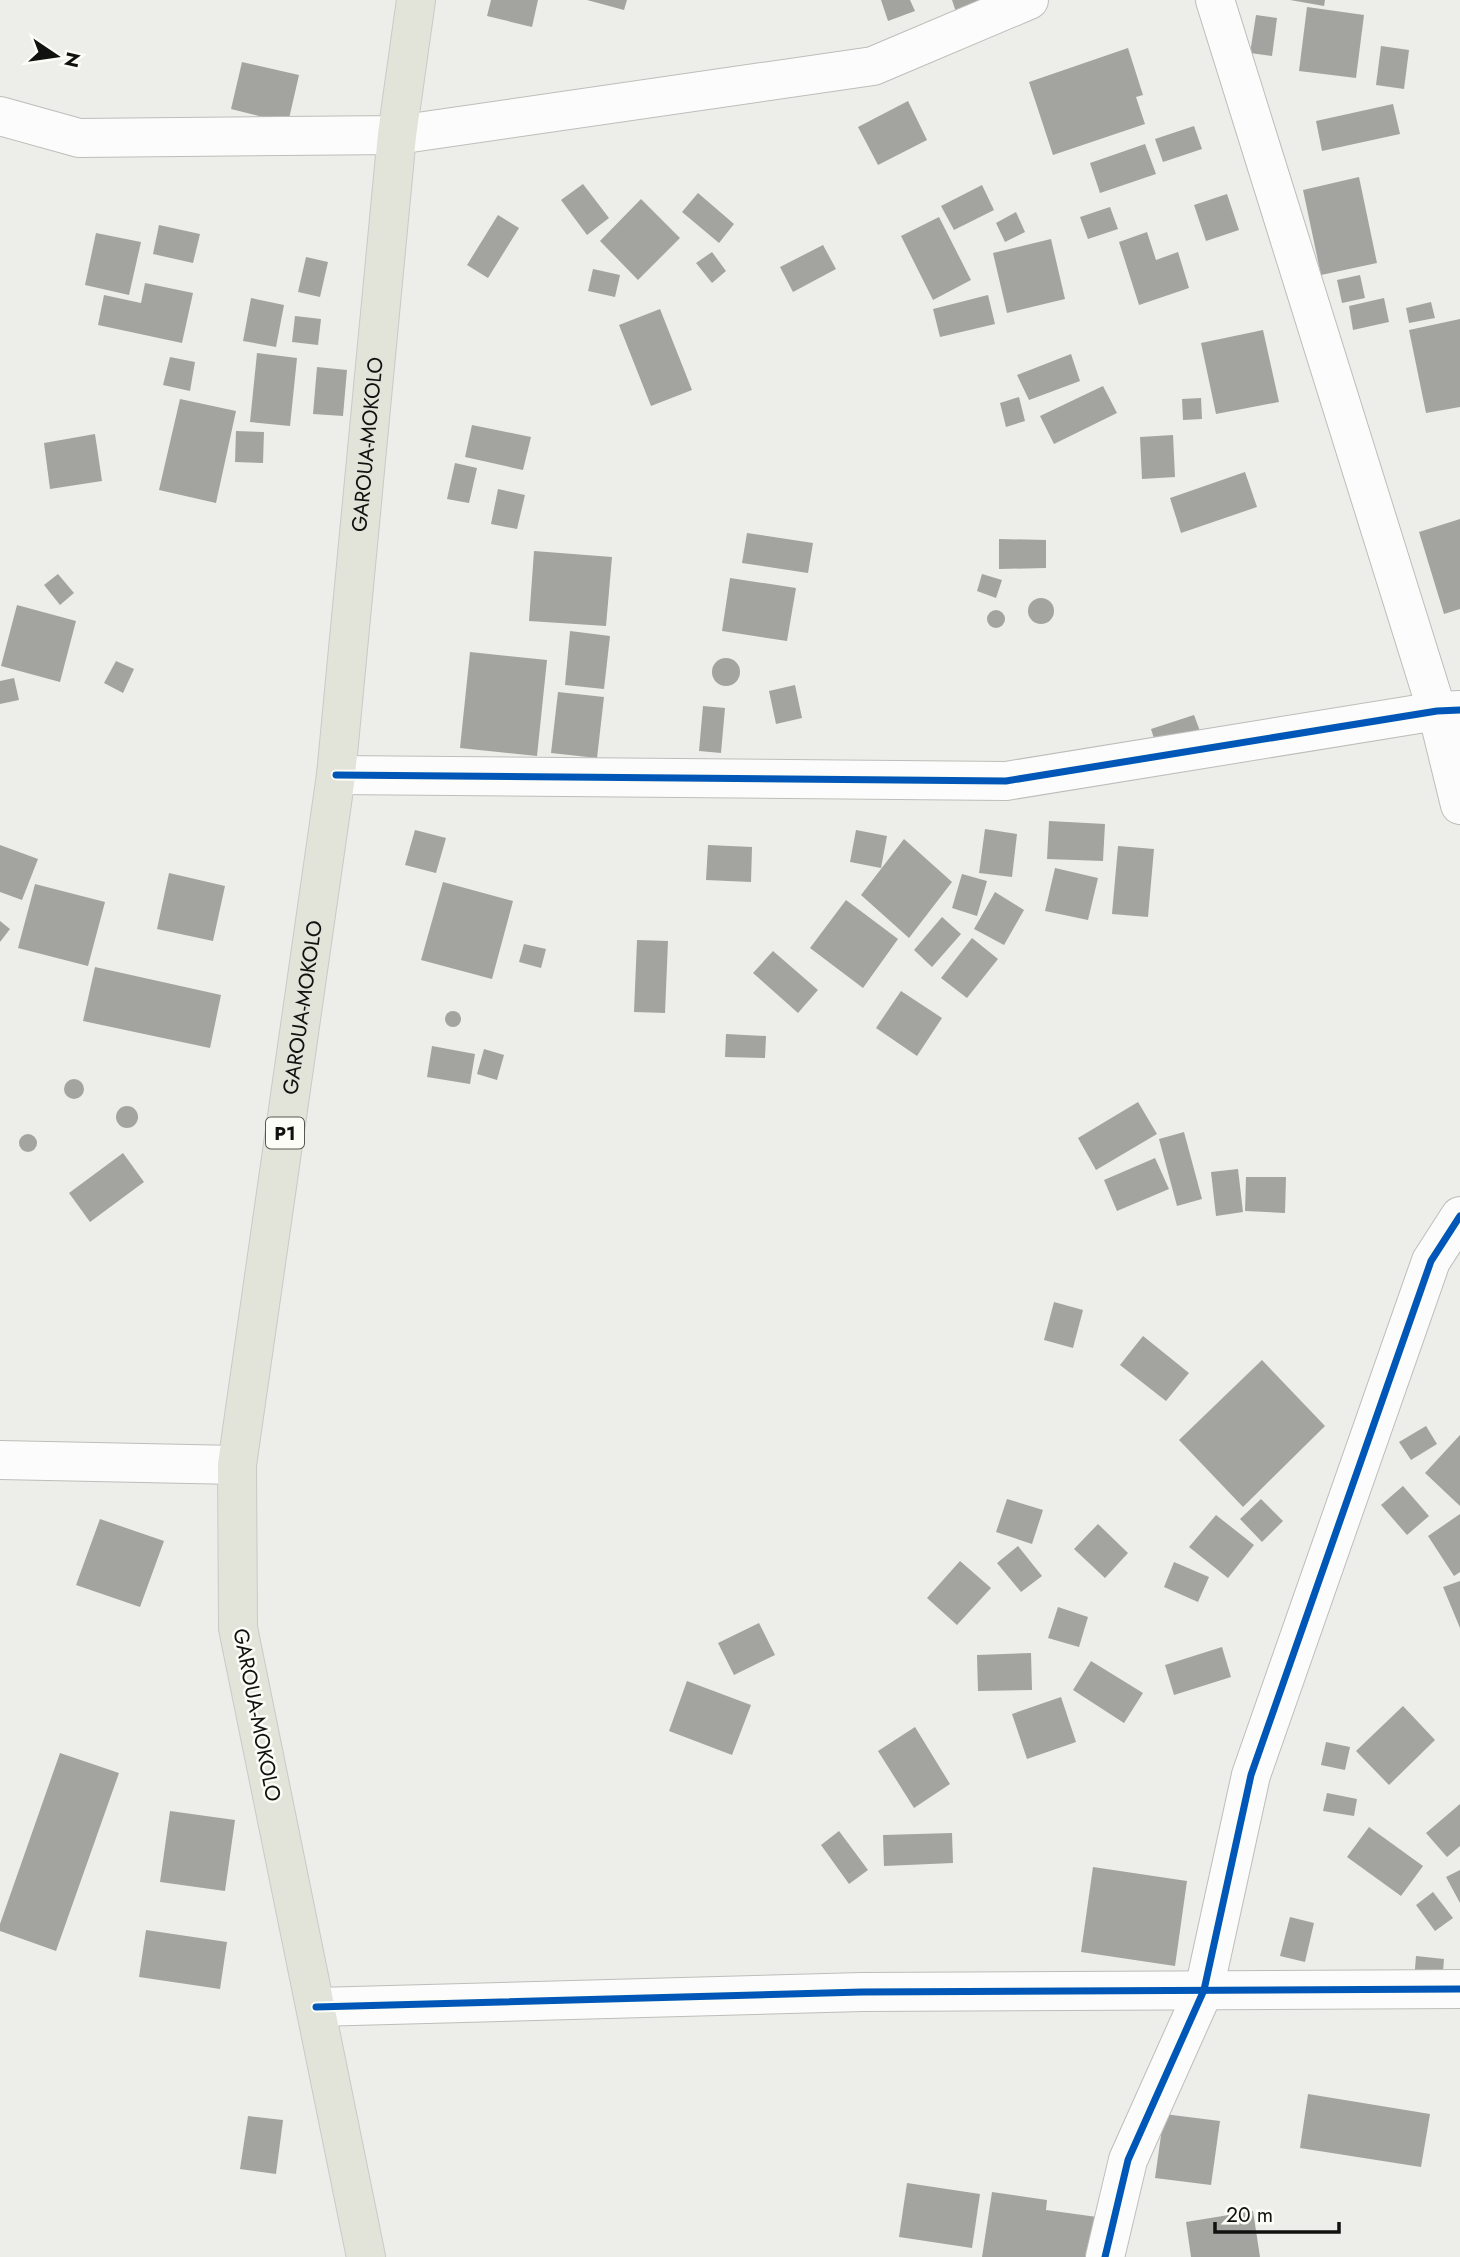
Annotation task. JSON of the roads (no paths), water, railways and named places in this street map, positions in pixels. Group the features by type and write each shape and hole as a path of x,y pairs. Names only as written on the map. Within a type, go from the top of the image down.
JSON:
{"main road":[{"name":"GAROUA-MOKOLO","path":"366,2257 238,1628 237,1465 336,775 397,135 416,0"}],"street":[{"path":"0,116 79,138 397,135 873,66 1029,0"},
{"path":"1215,0 1449,710 1460,805"},
{"path":"336,775 1006,781 1449,710"},
{"path":"1105,2257 1128,2160 1204,1990 1251,1775 1431,1261 1460,1216"},
{"path":"0,1460 237,1465"},
{"path":"316,2007 862,1992 1460,1989"}]}
